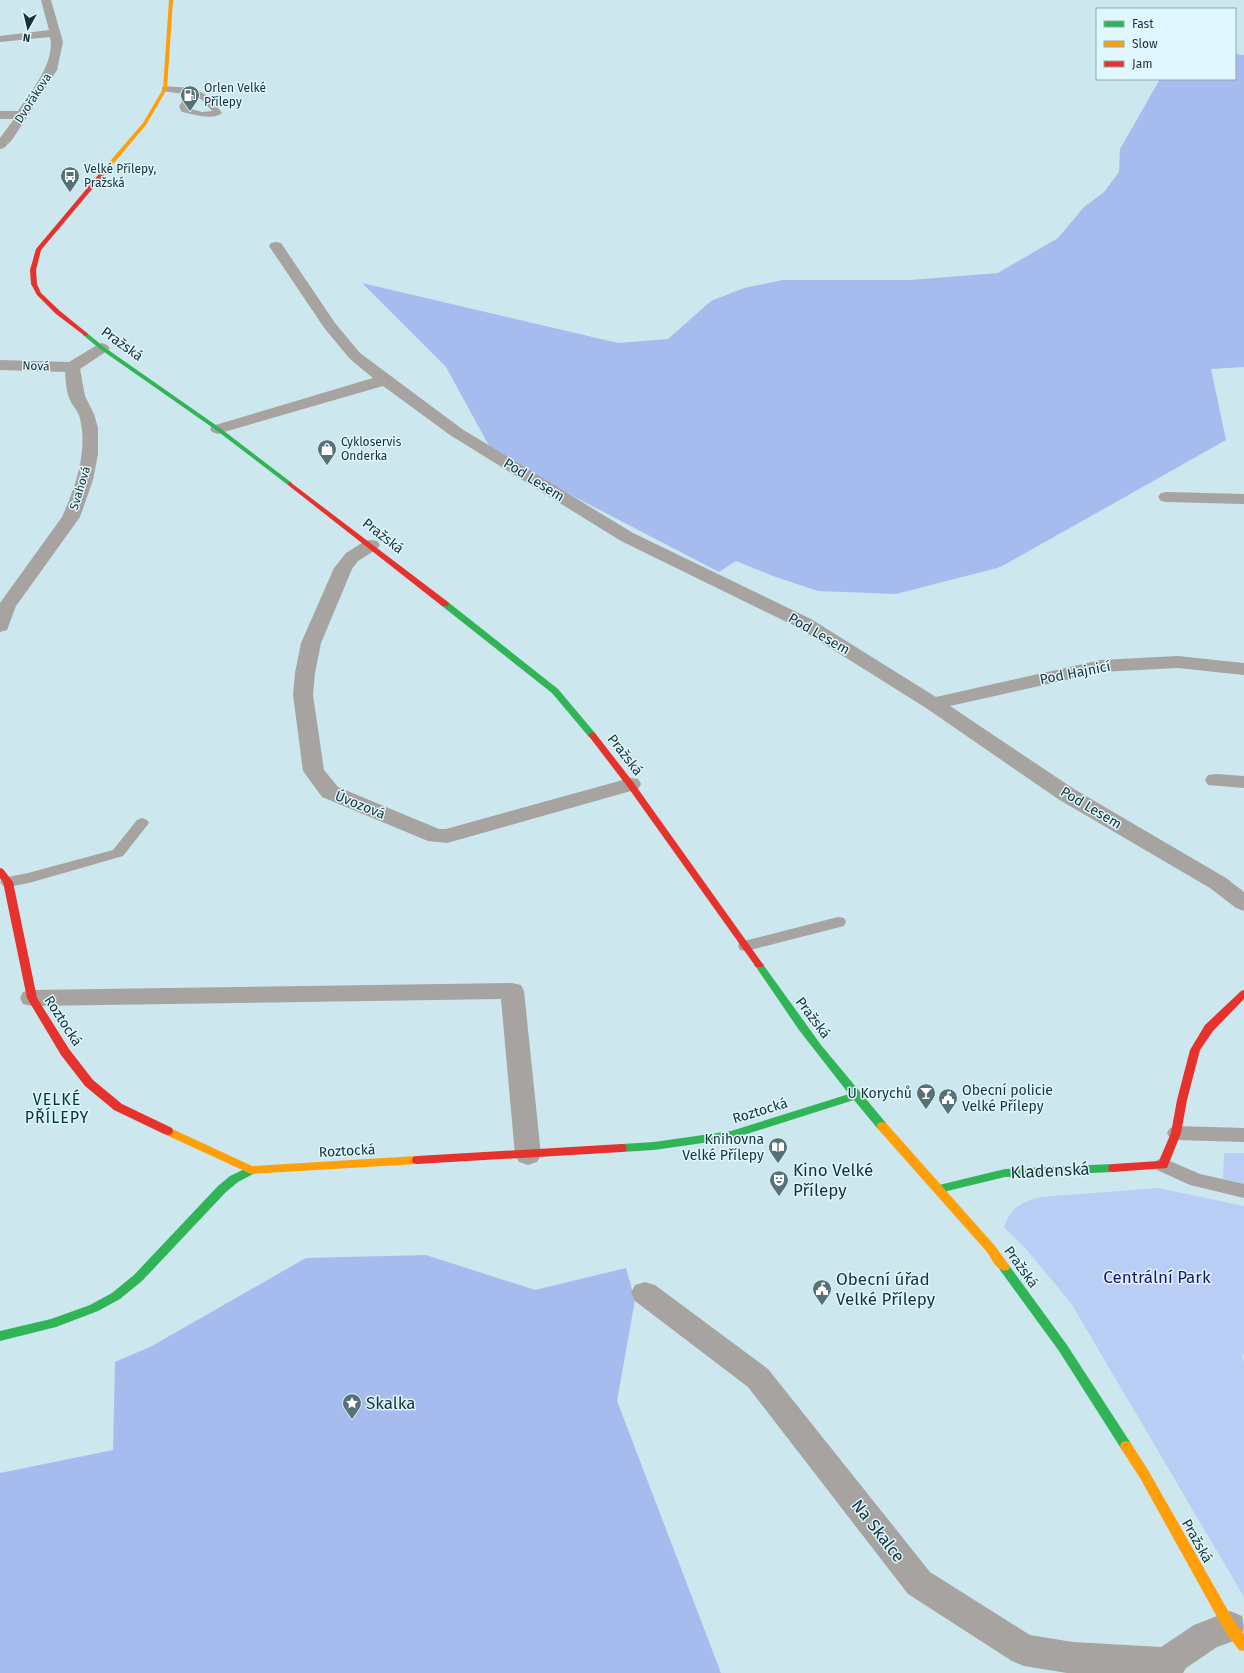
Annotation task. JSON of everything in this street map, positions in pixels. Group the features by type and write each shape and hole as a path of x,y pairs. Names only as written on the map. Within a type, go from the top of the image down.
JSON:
{"main road":[{"name":"Pražská","path":"171,0 165,89 160,101 143,127 60,222 38,250 34,259 32,274 36,290 54,308 102,348 218,429 371,545 555,691 630,784 746,946 793,1016 856,1096 991,1249 1064,1348 1144,1474 1237,1636"},
{"name":"Roztocká","path":"4,877 32,998 66,1052 88,1083 118,1107 251,1170 528,1155 654,1146 731,1135 856,1096"},
{"path":"1163,1165 1176,1134 1182,1100 1195,1050 1209,1028 1244,993"},
{"name":"Kladenská","path":"939,1189 1005,1173 1163,1165"},
{"path":"0,1336 52,1324 94,1308 116,1296 138,1278 222,1189 234,1179 251,1170"}],"street":[{"name":"Dvořákova","path":"0,145 8,137 51,70 57,42 46,0"},
{"path":"0,39 55,33"},
{"path":"0,115 23,114"},
{"name":"Pod Lesem","path":"276,246 330,326 355,356 456,432 627,538 804,623 933,704 1066,794 1218,884 1244,903"},
{"path":"72,367 102,348"},
{"name":"Nová","path":"0,364 42,367 72,367"},
{"name":"Svahová","path":"0,626 7,606 71,517 81,490 91,452 90,429 87,413 78,400 72,367"},
{"path":"218,429 385,380"},
{"path":"1167,497 1244,498"},
{"name":"Úvozová","path":"371,545 352,557 343,568 311,643 305,673 304,702 314,770 330,792 436,836 447,836 630,784"},
{"name":"Pod Hajnicí","path":"933,704 1101,666 1178,662 1244,669"},
{"path":"1216,780 1244,782"},
{"path":"32,998 512,991 528,1155"},
{"name":"Na Skalce","path":"645,1293 758,1378 919,1584 1024,1650 1073,1658 1168,1668"},
{"path":"1168,1668 1174,1657 1206,1636 1237,1636"}],"lane":[{"path":"165,89 180,90 201,94 218,113 202,114 184,110 182,107 188,95 187,92 180,90"},
{"path":"4,877 29,878 118,853 142,823"},
{"path":"746,946 838,922"},
{"path":"1176,1134 1244,1135"},
{"name":"Kladenská","path":"1163,1165 1196,1180 1244,1191"}],"green space":[{"path":"1224,1153 1244,1153 1244,1184 1223,1179"},
{"name":"Centrální Park","path":"1158,1188 1244,1206 1244,1354 1242,1355 1244,1363 1244,1597 1071,1303 1026,1249 1004,1227 1010,1214 1018,1206 1027,1201 1041,1197"}],"shaded area":[{"path":"1236,54 1244,55 1244,367 1211,369 1226,440 1006,564 997,568 896,594 818,591 776,577 736,561 719,572 494,455 446,367 362,283 618,343 668,339 711,301 744,288 783,280 910,280 998,273 1058,238 1084,207 1104,192 1119,172 1120,149 1159,80 1236,80"},
{"path":"426,1255 535,1290 626,1268 635,1300 617,1401 721,1673 0,1673 0,1473 113,1450 115,1362 152,1346 306,1258"}],"traffic: fast":[{"path":"85,334 102,348 218,429 290,484"},
{"path":"445,604 555,691 592,735"},
{"path":"759,965 818,1047 882,1126"},
{"path":"622,1148 654,1146 731,1135 856,1096"},
{"path":"939,1189 1005,1173 1113,1168"},
{"path":"0,1336 52,1324 94,1308 116,1296 138,1278 222,1189 234,1179 251,1170"},
{"path":"1004,1267 1063,1348 1126,1446"}],"traffic: slow":[{"path":"101,175 145,124 165,89 171,0"},
{"path":"882,1126 991,1249 1004,1267"},
{"path":"168,1131 251,1170 417,1160"},
{"path":"1126,1446 1144,1474 1230,1627 1244,1645"}],"traffic: jam":[{"path":"85,334 39,294 34,284 33,270 38,250 101,175"},
{"path":"290,484 445,604"},
{"path":"592,735 630,784 759,965"},
{"path":"0,871 8,882 32,998 65,1052 89,1083 118,1107 168,1131"},
{"path":"1113,1168 1163,1165 1176,1133 1182,1100 1195,1050 1209,1028 1244,993"},
{"path":"417,1160 622,1148"}],"place":[{"name":"Orlen Velké Přílepy","path":"190,112"},
{"name":"Velké Přílepy, Pražská","path":"70,193"},
{"name":"Cykloservis Onderka","path":"327,466"},
{"name":"U Korychů","path":"926,1110"},
{"name":"Obecní policie Velké Přílepy","path":"948,1115"},
{"name":"Knihovna Velké Přílepy","path":"778,1164"},
{"name":"Kino Velké Přílepy","path":"779,1197"},
{"name":"Obecní úřad Velké Přílepy","path":"822,1306"},
{"name":"Skalka","path":"352,1420"}],"district":[{"name":"VELKÉ PŘÍLEPY","path":"57,1108"}]}
